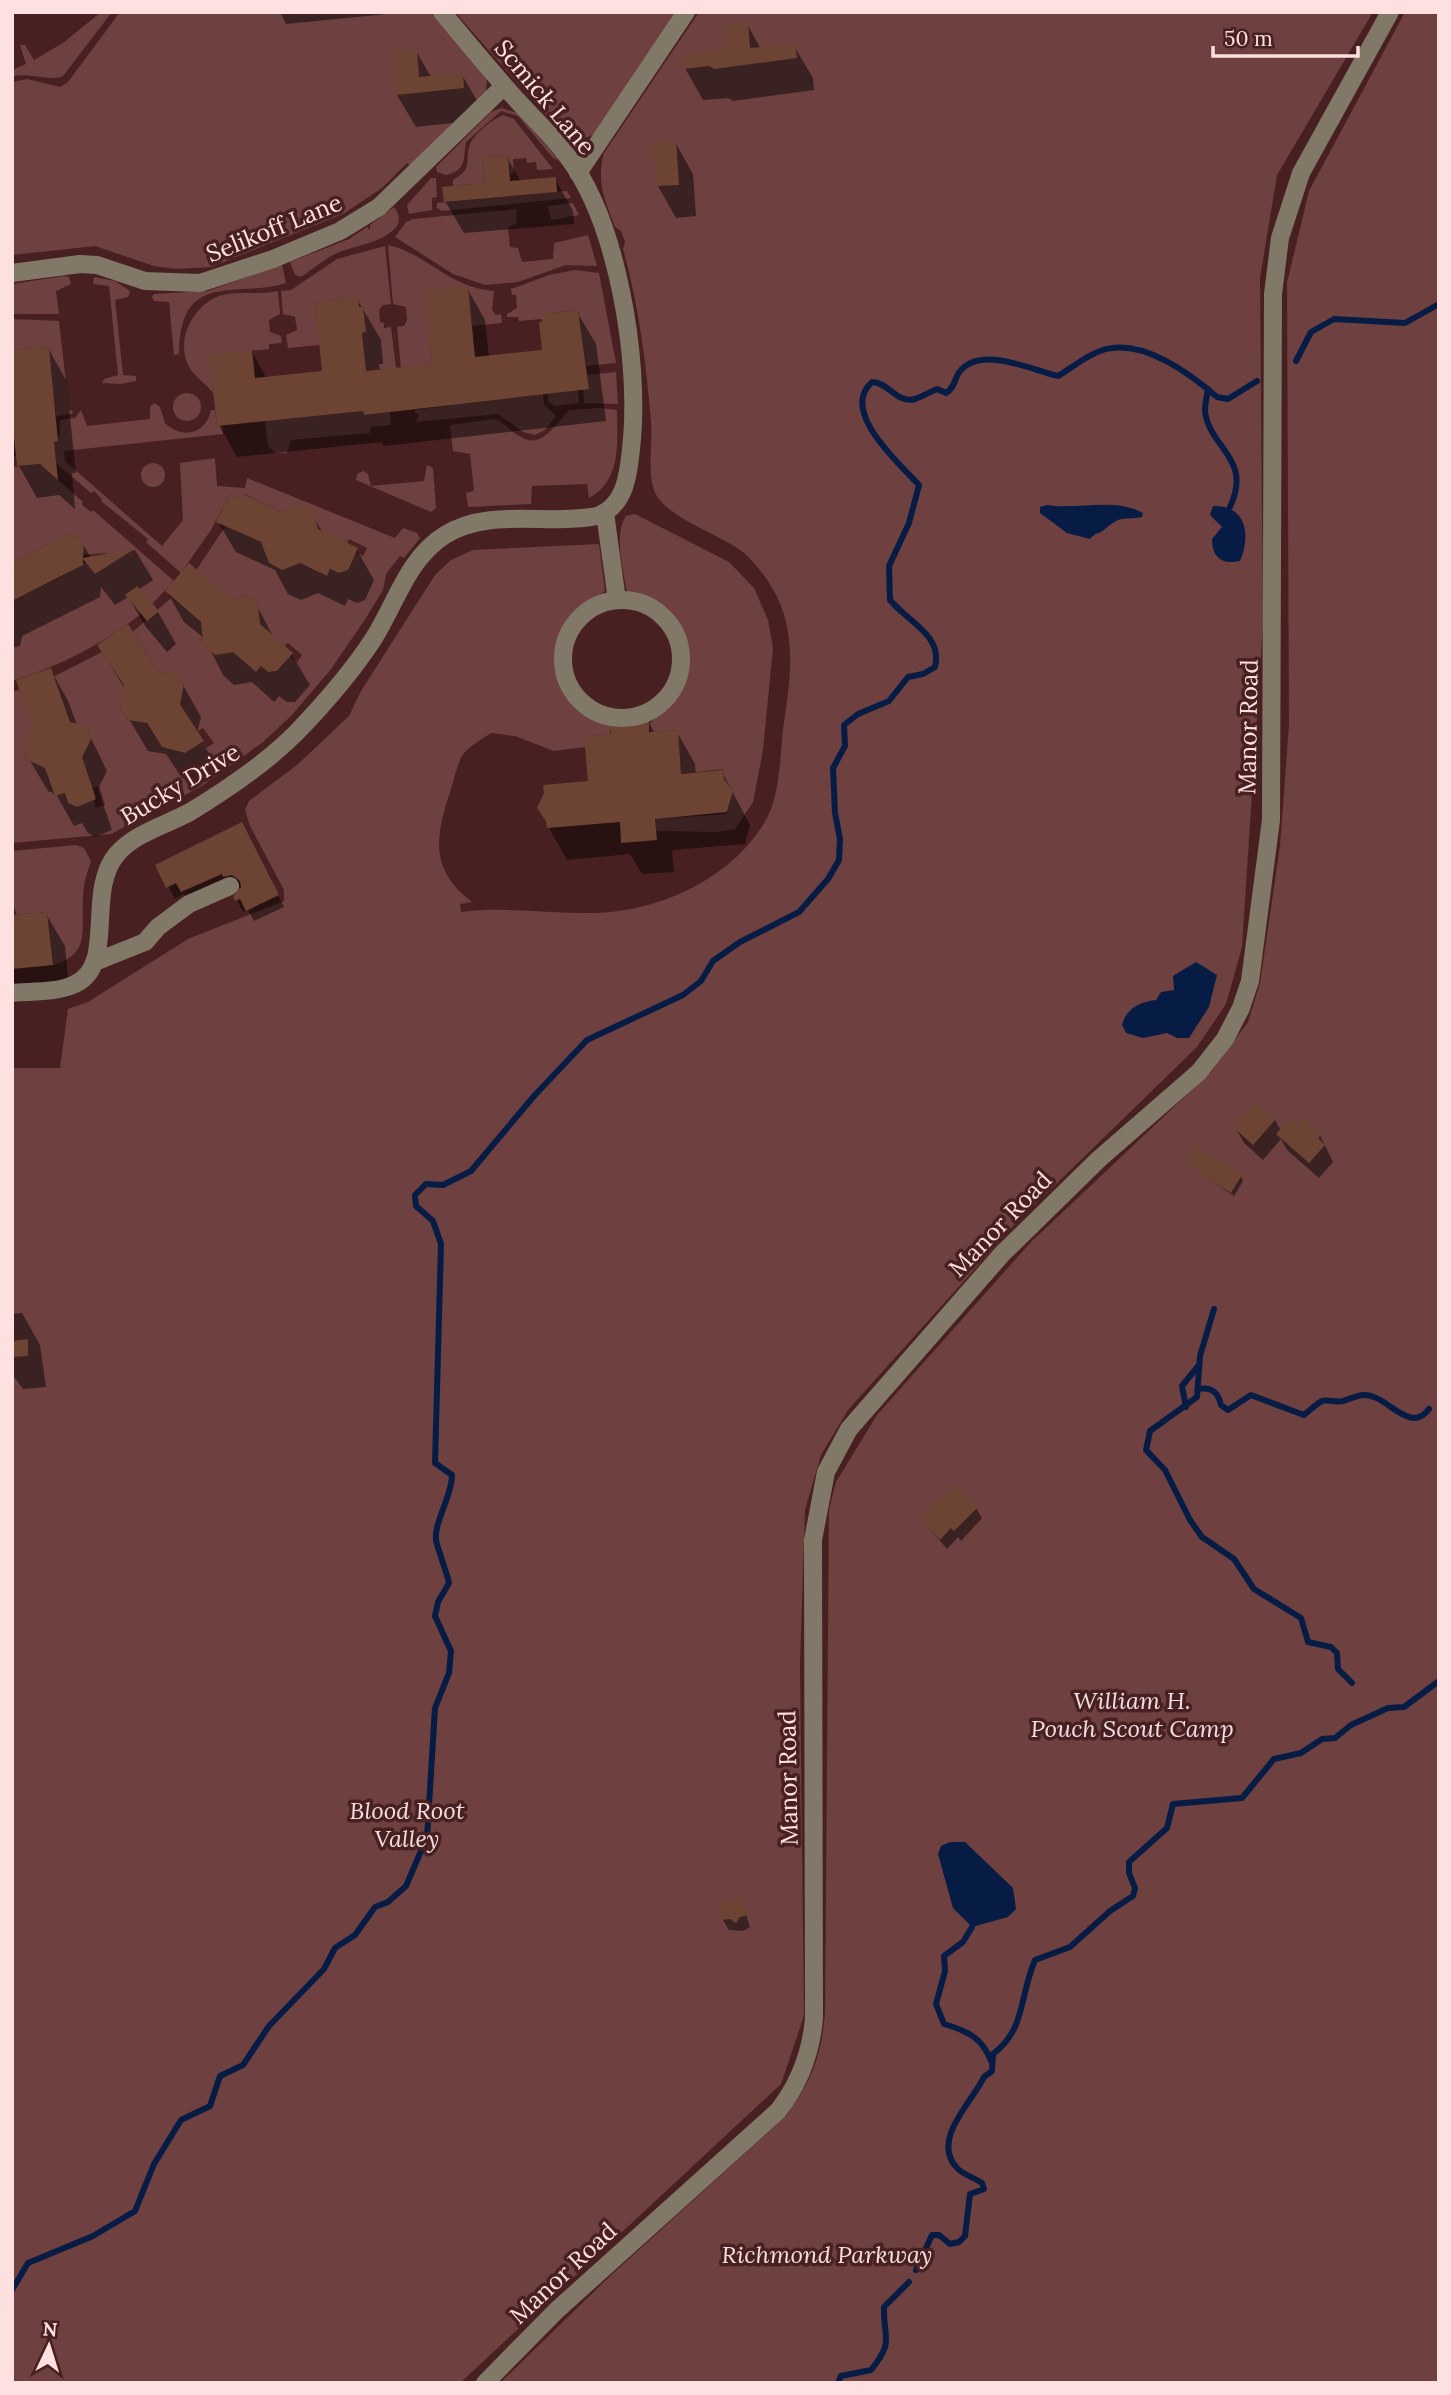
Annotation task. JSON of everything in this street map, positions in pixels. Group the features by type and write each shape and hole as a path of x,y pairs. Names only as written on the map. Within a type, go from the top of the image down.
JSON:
{"street":[{"name":"Scmick Lane","path":"442,12 568,157 578,173 608,242 630,339 634,414 625,487 609,510"},
{"path":"578,173 687,12"},
{"name":"Manor Road","path":"485,2383 557,2310 778,2111 790,2096 806,2059 814,2018 813,1540 821,1489 836,1451 849,1429 882,1389 1002,1254 1099,1159 1199,1072 1225,1039 1241,1008 1252,969 1271,820 1273,294 1280,237 1301,173 1390,12"},
{"name":"Selikoff Lane","path":"12,273 97,265 145,281 200,283 273,259 340,231 379,207 504,86"},
{"path":"609,510 617,600"},
{"name":"Bucky Drive","path":"95,962 100,890 103,877 117,853 140,837 225,790 294,735 330,697 374,638 409,572 433,543 451,531 475,524 588,518 609,510"},
{"path":"617,600 642,604 664,617 672,627 680,651 678,677 665,699 655,708 630,717 603,715 581,701 572,691 563,665 567,639 581,617 592,609 617,600"},
{"path":"12,993 76,984 87,976 95,962 145,942 158,927 189,904 230,886"}],"green space":[{"path":"101,12 112,12 63,76 12,76 12,70 26,64 20,45 25,45 34,60 63,43"},
{"path":"120,12 432,12 487,77 486,92 411,166 407,163 382,188 343,214 211,267 176,269 154,266 95,246 12,255 12,82 27,79 60,87 68,82"},
{"path":"455,12 680,12 596,133 581,138 559,130"},
{"name":"Blood Root Valley","path":"699,12 1373,12 1277,175 1260,278 1263,623 1242,947 1226,1004 1197,1047 1016,1223 848,1410 821,1455 805,1510 800,1665 804,2016 781,2084 460,2383 12,2383 12,1068 60,1068 68,1009 88,1002 188,939 284,901 284,890 250,826 245,810 249,801 297,765 349,716 361,691 435,575 451,560 473,550 599,544 605,591 581,607 570,619 560,641 557,666 562,690 569,700 583,712 610,726 610,734 585,737 585,747 554,751 515,736 491,733 464,753 445,809 439,839 443,865 449,878 472,902 460,904 461,912 494,910 593,913 643,906 692,888 715,874 753,839 767,818 777,786 790,674 786,620 771,586 748,557 668,508 654,490 651,474 649,399 638,313 623,249 625,242 621,231 615,227 601,182 604,153"},
{"name":"William H. Pouch Scout Camp","path":"1405,12 1439,12 1439,2383 500,2383 608,2278 786,2116 814,2068 825,2013 829,1510 836,1482 877,1415 1030,1243 1211,1072 1248,1022 1260,983 1280,846 1289,725 1287,283 1309,191"},
{"path":"501,108 518,113 560,161 553,158 518,116 501,111 466,142 463,163 458,170 446,175 437,172 436,167 491,112"},
{"path":"503,115 514,119 553,169 537,170 536,162 527,163 526,158 513,159 514,174 510,174 508,155 483,157 485,183 453,186 453,180 466,169 471,142 478,133"},
{"path":"431,178 436,178 437,197 432,198 432,210 409,214 407,205"},
{"path":"567,191 571,198 442,211 437,208 437,203"},
{"path":"573,203 579,215 551,220 548,206"},
{"path":"394,207 399,217 397,226 390,233 337,253 301,277 295,275 290,262 349,239 367,227 370,230 370,225"},
{"path":"517,209 516,224 508,227 510,247 518,248 522,262 553,259 554,243 588,235 597,266 566,265 518,282 485,285 453,274 395,237 406,222 413,219"},
{"path":"388,245 402,249 464,284 494,291 492,310 496,315 501,314 502,323 472,326 468,287 425,291 432,364 401,368 397,327 404,326 407,321 406,307 393,304"},
{"path":"385,246 391,304 383,305 379,310 380,322 384,323 384,328 391,327 396,368 366,371 362,333 366,332 363,307 359,307 358,297 315,302 320,345 288,348 286,335 297,330 295,317 283,314 281,291 291,290 337,259"},
{"path":"282,264 286,283 230,290 200,298 189,309 182,327 179,354 174,355 169,302 154,301 154,294 208,291"},
{"path":"575,270 599,273 616,363 586,366 578,310 542,314 542,319 519,321 518,317 507,317 507,314 517,308 516,295 512,295 511,289 549,275"},
{"path":"69,277 71,284 56,291 59,314 12,314 12,284"},
{"path":"94,277 115,281 130,291 128,297 115,300 123,375 136,376 136,381 121,384 102,383 104,379 118,375 109,286 93,284"},
{"path":"278,291 280,314 269,320 270,332 281,336 282,343 269,344 269,349 210,355 213,393 188,365 184,344 190,322 204,305 223,295"},
{"path":"12,319 59,321 69,410 73,411 72,414 56,416 49,347 13,350"},
{"path":"616,372 618,404 584,403 583,389 589,389 587,375"},
{"path":"578,390 579,403 556,406 548,402 548,393"},
{"path":"187,393 197,397 201,407 197,417 187,421 177,417 173,407 177,397"},
{"path":"543,393 544,405 556,416 545,430 535,435 523,432 498,414 416,422 419,414 415,413 415,410"},
{"path":"154,403 160,407 165,423 179,432 186,433 199,429 211,410 215,410 217,426 222,426 223,434 64,451 65,461 162,546 183,520 180,463 215,458 217,486 245,488 247,478 395,538 403,528 417,533 420,538 404,558 400,556 386,574 383,590 331,669 292,715 263,742 202,786 111,834 12,843 12,692 31,686 35,733 23,746 28,760 44,764 55,796 65,793 68,803 77,807 92,794 96,808 105,805 99,786 92,788 80,752 91,739 86,725 70,722 55,679 45,681 114,646 104,655 129,692 122,697 120,707 128,720 144,720 163,748 171,743 176,751 185,753 194,747 199,737 206,748 214,743 203,728 198,731 177,699 181,696 184,684 176,672 159,673 135,635 126,638 180,590 173,599 208,627 202,634 203,644 214,654 230,649 256,672 261,666 268,672 277,671 283,665 286,653 297,662 302,655 288,643 284,646 255,621 259,616 258,604 247,595 232,600 193,575 231,518 228,527 268,546 265,553 269,563 282,570 296,561 327,576 330,569 339,573 348,569 351,550 363,556 367,548 349,539 347,543 313,527 298,504 285,513 244,494 241,499 230,494 211,530 181,573 146,542 148,539 101,501 94,491 91,493 56,463 54,442 60,435 60,420 75,418 81,410 87,426 150,419 150,407"},
{"path":"569,410 617,410 617,448 612,471 600,490 589,498 587,484 532,486 531,504 468,507 466,493 474,491 470,454 453,451 450,425 495,419 519,436 535,440 547,434"},
{"path":"363,411 364,415 390,412 391,425 370,427 370,433 291,440 287,453 275,453 268,446 265,421"},
{"path":"153,463 164,470 165,475 158,486 153,487 142,480 141,475 148,464"},
{"path":"40,464 83,502 82,505 91,512 93,510 174,581 152,604 136,586 126,595 141,614 79,654 12,681 12,601 65,575 82,563 87,563 95,574 114,562 106,553 81,555 84,542 70,532 12,564 12,467"},
{"path":"427,465 433,468 436,508 431,512 356,480 357,474 363,471 368,474 371,486 424,481"},
{"path":"635,514 729,562 754,588 768,620 773,648 763,750 753,802 735,829 717,832 656,831 655,819 727,814 733,791 724,779 723,769 681,774 677,730 650,732 649,724 678,692 684,674 685,646 680,626 671,614 627,594 620,534 626,516"},
{"path":"76,845 84,848 91,861 84,888 82,940 73,955 53,965 47,912 12,915 12,851"}],"water":[{"path":"1120,506 1143,513 1142,517 1119,520 1090,539 1067,533 1040,513 1040,507"},
{"path":"1213,506 1233,511 1243,524 1245,542 1240,561 1223,561 1214,551 1212,539 1222,527 1210,515"},
{"path":"1196,962 1217,975 1209,1007 1189,1038 1177,1038 1167,1033 1143,1038 1126,1033 1122,1025 1130,1011 1144,1002 1156,1000 1161,992 1174,990 1173,976"},
{"path":"950,1842 965,1842 1013,1888 1016,1909 1008,1917 972,1927 953,1908 938,1854 941,1846"}],"building":[{"path":"748,22 750,48 795,44 797,58 714,69 709,66 683,69 681,54 724,50 722,25"},
{"path":"417,49 419,77 463,73 464,88 396,95 392,51"},
{"path":"676,140 679,185 656,186 651,143"},
{"path":"508,155 510,181 556,177 557,192 444,202 442,187 485,183 483,157"},
{"path":"468,286 475,357 542,350 539,322 542,322 541,314 578,310 589,389 364,415 363,411 217,426 209,355 252,350 255,378 322,371 315,302 358,297 359,307 363,307 366,332 362,333 366,371 432,364 424,291"},
{"path":"49,347 58,441 54,442 58,480 40,464 17,466 12,418 12,350"},
{"path":"230,494 241,499 243,494 285,513 298,503 312,510 318,529 358,548 348,570 339,573 330,569 327,576 300,563 282,570 269,563 261,542 216,522"},
{"path":"70,532 84,542 83,558 136,548 95,574 83,559 83,565 12,601 12,564"},
{"path":"189,563 232,600 247,595 258,604 260,624 293,653 277,671 268,672 261,666 256,672 233,652 215,655 203,644 201,622 165,591"},
{"path":"137,586 159,611 147,621 125,595"},
{"path":"128,624 159,673 176,671 184,684 180,704 204,741 185,753 162,747 147,723 128,720 120,707 124,685 97,645"},
{"path":"51,668 70,722 86,725 91,739 82,757 96,799 77,807 68,803 65,793 55,796 45,768 28,760 23,746 32,725 16,680"},
{"path":"649,719 649,732 678,730 681,774 723,770 724,779 733,791 727,812 655,819 657,840 621,843 620,822 547,828 546,821 537,808 544,793 543,785 588,781 584,737 611,734 609,722"},
{"path":"242,822 279,895 246,911 240,899 235,901 233,897 241,887 240,881 232,875 223,877 222,874 181,892 176,883 166,888 155,865"},
{"path":"47,912 53,965 12,969 12,915"},
{"path":"1256,1102 1276,1119 1253,1145 1233,1127"},
{"path":"1292,1116 1298,1122 1303,1116 1322,1134 1318,1138 1325,1145 1309,1163 1276,1134"},
{"path":"1195,1146 1242,1175 1231,1193 1184,1163"},
{"path":"28,1339 28,1356 12,1357 12,1341"},
{"path":"955,1483 978,1507 954,1531 951,1528 940,1540 919,1518"},
{"path":"743,1900 746,1916 740,1917 736,1923 730,1919 721,1920 718,1902"}],"waterway":[{"path":"1296,361 1311,332 1334,319 1405,323 1439,304"},
{"path":"12,2290 28,2263 93,2236 135,2211 154,2164 181,2120 210,2106 220,2076 243,2065 269,2026 324,1969 335,1948 355,1935 375,1907 388,1902 406,1886 427,1837 435,1708 449,1673 451,1651 435,1616 438,1602 449,1583 436,1533 452,1475 435,1463 441,1244 433,1221 416,1206 415,1195 426,1184 443,1185 471,1171 534,1096 587,1040 683,995 701,981 713,961 740,942 799,912 828,879 839,860 840,839 835,813 833,768 845,746 844,725 858,714 889,701 908,677 923,674 935,667 936,656 929,638 890,600 889,566 909,523 919,485 887,450 867,422 863,407 864,394 872,382 883,385 909,400 937,389 946,393 952,388 961,370 970,363 982,360 1008,362 1058,376 1095,353 1115,348 1131,348 1163,359 1217,397 1228,399 1257,381"},
{"path":"1208,389 1205,411 1208,424 1228,454 1236,477 1236,490 1230,507"},
{"path":"1214,1309 1200,1356 1197,1397 1150,1431 1146,1450 1165,1470 1190,1520 1202,1537 1234,1559 1254,1589 1301,1618 1308,1642 1331,1647 1337,1653 1338,1669 1352,1683"},
{"path":"1186,1407 1182,1386 1199,1365"},
{"path":"1198,1389 1214,1391 1221,1405 1228,1410 1251,1395 1304,1415 1322,1401 1341,1401 1366,1395 1381,1400 1409,1417 1416,1418 1429,1409"},
{"path":"916,2270 932,2235 939,2235 950,2244 959,2242 965,2236 970,2194 984,2189 982,2183 958,2169 950,2158 948,2146 956,2122 984,2077 992,2071 993,2054 1004,2044 1017,2023 1035,1960 1070,1947 1110,1911 1133,1896 1135,1888 1129,1873 1129,1862 1167,1828 1173,1804 1242,1798 1274,1759 1301,1753 1322,1739 1335,1738 1351,1725 1388,1708 1404,1707 1439,1681"},
{"path":"972,1927 963,1942 944,1956 945,1971 936,2004 944,2024 973,2036 983,2046 991,2061"},
{"path":"838,2383 841,2376 871,2370 885,2345 884,2307 909,2282"}],"park label":[{"name":"Richmond Parkway","path":"827,2254"}]}
